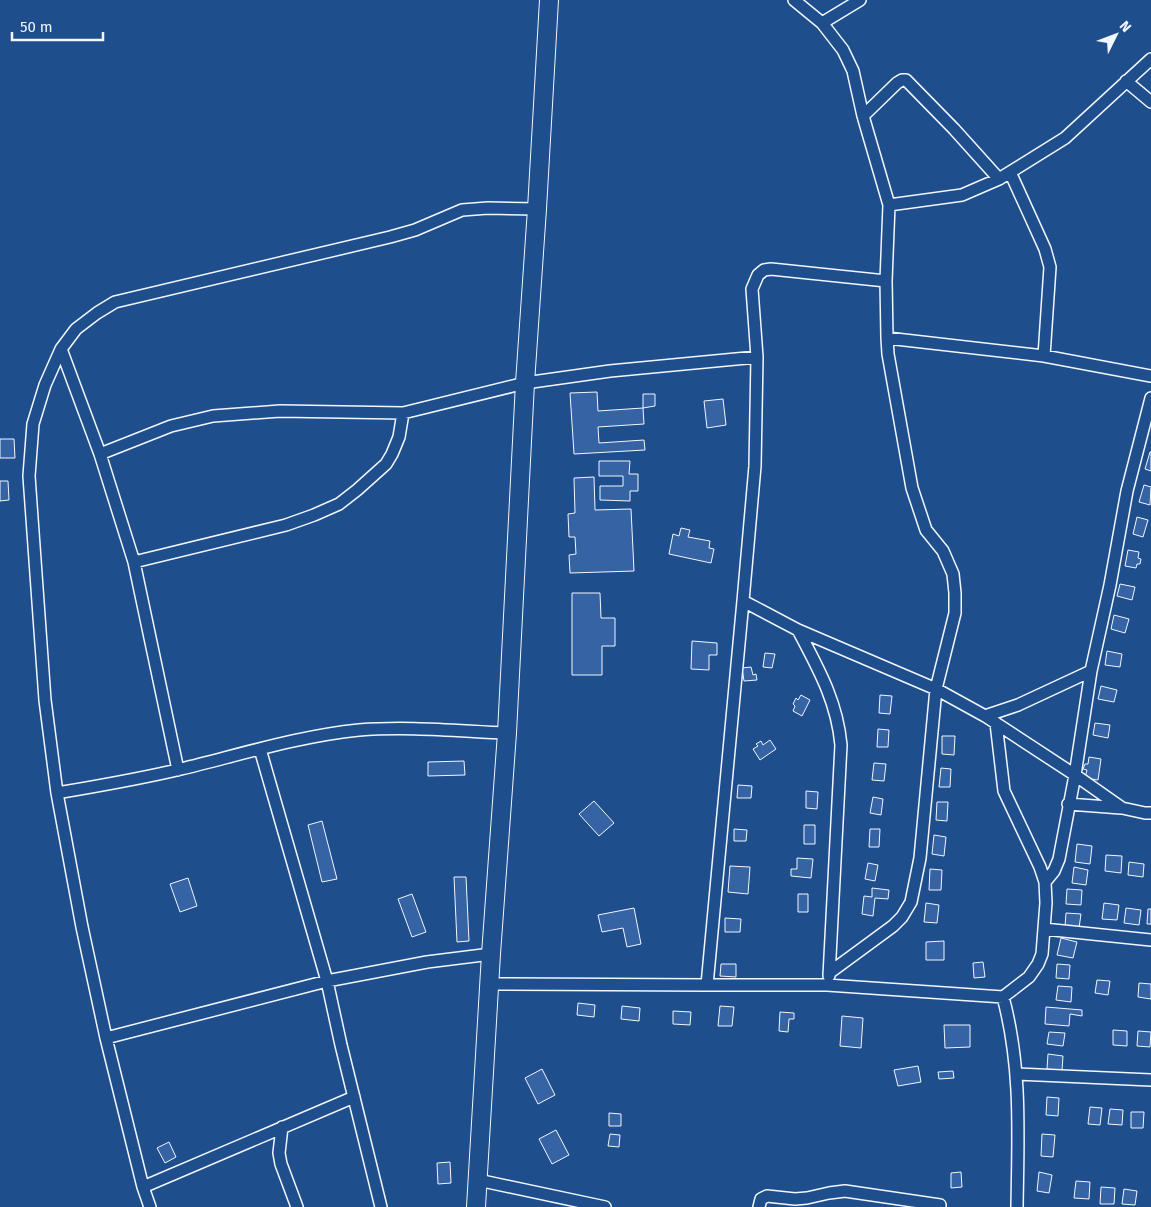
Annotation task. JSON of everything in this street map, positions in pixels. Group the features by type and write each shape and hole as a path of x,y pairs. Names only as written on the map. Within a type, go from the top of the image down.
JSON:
{"main road":[{"path":"476,1207 491,954 507,734 525,383 549,0"}],"street":[{"path":"794,0 822,23 853,70 863,116 889,205 886,281 888,354 912,488 926,530 945,555 953,574 954,584 955,613 936,689 920,858 911,902 902,917 892,926 829,973"},
{"path":"822,23 860,0"},
{"path":"889,205 962,195 999,179 1065,138 1151,59"},
{"path":"863,116 897,83 906,80 999,179"},
{"path":"1126,82 1151,102"},
{"path":"1010,172 1045,249 1050,267 1044,356"},
{"path":"150,1207 106,1038 82,927 57,793 45,700 29,476 33,424 45,386 61,349 76,329 115,302 390,237 415,230 462,210 488,208 537,209"},
{"path":"707,985 755,466 757,357 752,288 755,280 764,270 771,269 886,281"},
{"path":"887,338 1044,356 1151,376"},
{"path":"61,349 100,454 134,562 178,770"},
{"path":"100,454 171,426 214,416 280,411 403,413 525,383 610,371 757,357"},
{"path":"1045,882 1054,871 1059,859 1075,775 1091,671 1110,585 1127,491 1151,398"},
{"path":"134,562 286,526 339,504 376,473 389,459 399,437 403,413"},
{"path":"743,601 798,630 936,689 996,723 1122,808"},
{"path":"798,630 826,683 840,731 841,745 827,985"},
{"path":"985,716 1018,706 1091,671"},
{"path":"490,984 827,985 1003,997 1028,977 1038,964 1042,954 1046,903 1045,882 1004,791 996,723"},
{"path":"57,793 178,770 260,749 358,730 388,729 507,734"},
{"path":"260,749 327,981 381,1207"},
{"path":"1068,804 1122,808 1151,813"},
{"path":"1044,929 1151,940"},
{"path":"106,1038 327,981 427,962 491,954"},
{"path":"1003,997 1012,1028 1017,1074 1017,1207"},
{"path":"1017,1074 1151,1080"},
{"path":"144,1187 354,1097"},
{"path":"282,1127 279,1154 297,1207"},
{"path":"478,1180 605,1207"},
{"path":"758,1207 761,1199 766,1196 795,1199 845,1191 943,1206"}],"building":[{"path":"597,392 598,411 643,408 644,424 598,427 599,443 644,440 645,450 574,454 570,393"},
{"path":"643,394 655,394 655,406 643,408"},
{"path":"723,399 726,425 707,428 704,401"},
{"path":"0,439 14,439 15,458 0,458"},
{"path":"1151,452 1151,471 1145,469"},
{"path":"599,461 630,461 629,474 638,474 638,491 630,491 630,501 600,500 600,486 623,486 623,476 599,476"},
{"path":"594,477 595,510 631,509 634,571 570,573 569,555 576,554 575,537 569,537 568,514 575,513 574,478"},
{"path":"0,481 8,481 9,500 0,501"},
{"path":"1144,485 1151,487 1150,505 1139,502"},
{"path":"1137,517 1148,520 1143,537 1133,534"},
{"path":"681,528 690,530 688,537 710,541 709,548 714,549 711,563 669,554 673,534 679,536"},
{"path":"1128,550 1139,552 1138,558 1141,559 1140,564 1137,564 1136,568 1125,566"},
{"path":"1120,584 1135,587 1132,600 1117,596"},
{"path":"572,593 600,593 601,618 615,618 615,646 602,646 602,675 572,675"},
{"path":"1114,615 1129,619 1125,633 1111,629"},
{"path":"692,641 717,643 717,655 709,655 709,670 691,669"},
{"path":"1107,651 1122,654 1120,667 1105,665"},
{"path":"765,653 775,654 772,668 763,667"},
{"path":"751,667 753,675 756,674 757,680 744,681 742,668"},
{"path":"1101,686 1117,690 1114,702 1098,699"},
{"path":"801,695 810,700 802,716 793,711 795,706 793,704 796,698 798,700"},
{"path":"880,695 892,696 890,714 879,713"},
{"path":"1095,723 1110,725 1108,738 1093,735"},
{"path":"878,729 889,730 888,747 877,747"},
{"path":"942,736 955,736 954,755 942,754"},
{"path":"770,740 776,749 760,760 753,749 761,741 763,745"},
{"path":"1089,757 1101,759 1098,780 1085,778 1087,770 1083,769 1085,764 1088,764"},
{"path":"464,761 465,775 428,776 428,762"},
{"path":"874,763 886,764 884,781 872,780"},
{"path":"941,768 951,769 950,787 939,787"},
{"path":"738,785 752,786 751,798 737,798"},
{"path":"806,791 818,792 817,809 806,808"},
{"path":"873,797 883,799 881,815 870,813"},
{"path":"594,801 614,823 599,836 579,814"},
{"path":"937,802 948,802 947,821 936,820"},
{"path":"322,821 337,879 322,882 308,825"},
{"path":"804,825 815,825 815,844 804,844"},
{"path":"734,829 747,830 746,841 734,841"},
{"path":"870,829 880,829 879,847 869,847"},
{"path":"934,835 946,837 944,856 932,854"},
{"path":"1077,844 1092,846 1090,864 1075,862"},
{"path":"1106,855 1122,856 1121,873 1105,871"},
{"path":"797,858 813,859 811,878 791,876 791,869 797,869"},
{"path":"1129,862 1144,864 1143,877 1128,875"},
{"path":"868,863 878,865 875,881 865,879"},
{"path":"730,866 750,867 748,894 728,892"},
{"path":"1074,867 1088,870 1086,885 1072,883"},
{"path":"930,869 942,870 941,890 929,890"},
{"path":"454,877 466,877 469,941 457,942"},
{"path":"188,878 197,906 180,912 170,884"},
{"path":"872,888 889,890 888,899 875,898 873,916 862,914 864,896 872,897"},
{"path":"1067,889 1082,890 1081,905 1066,904"},
{"path":"412,894 426,932 412,937 398,899"},
{"path":"798,894 808,894 808,912 798,912"},
{"path":"926,903 939,905 937,923 924,922"},
{"path":"1104,903 1119,905 1117,920 1102,919"},
{"path":"634,908 641,944 627,947 623,928 602,932 598,915"},
{"path":"1126,908 1141,910 1139,925 1124,923"},
{"path":"1148,909 1151,909 1151,924 1147,924"},
{"path":"1066,913 1081,914 1079,928 1065,927"},
{"path":"725,918 741,919 740,932 725,932"},
{"path":"1061,938 1077,942 1073,958 1057,955"},
{"path":"944,941 944,960 926,960 926,942"},
{"path":"983,962 985,977 974,978 973,963"},
{"path":"721,964 736,964 736,977 720,976"},
{"path":"1057,964 1070,965 1069,979 1056,978"},
{"path":"1097,980 1110,981 1108,995 1095,993"},
{"path":"1139,983 1151,984 1151,999 1138,997"},
{"path":"1058,986 1072,987 1071,1002 1056,1000"},
{"path":"578,1003 595,1005 594,1017 577,1015"},
{"path":"622,1006 640,1008 639,1021 621,1019"},
{"path":"720,1006 734,1007 732,1026 718,1026"},
{"path":"1046,1007 1082,1010 1082,1016 1070,1014 1069,1026 1045,1024"},
{"path":"673,1011 691,1012 690,1025 673,1024"},
{"path":"780,1012 794,1013 794,1019 789,1019 788,1032 779,1031"},
{"path":"842,1016 863,1018 861,1048 840,1046"},
{"path":"944,1025 970,1025 970,1047 945,1048"},
{"path":"1113,1030 1127,1031 1127,1046 1113,1045"},
{"path":"1138,1031 1151,1032 1150,1047 1137,1046"},
{"path":"1049,1032 1065,1033 1063,1046 1047,1044"},
{"path":"1048,1054 1063,1056 1062,1071 1047,1069"},
{"path":"918,1066 921,1082 898,1086 894,1070"},
{"path":"542,1069 555,1095 538,1104 525,1078"},
{"path":"953,1071 954,1078 939,1079 938,1072"},
{"path":"1047,1097 1059,1098 1058,1116 1046,1115"},
{"path":"1090,1107 1102,1108 1100,1125 1088,1124"},
{"path":"1110,1109 1123,1110 1122,1125 1108,1124"},
{"path":"1131,1112 1144,1112 1143,1128 1131,1128"},
{"path":"609,1113 621,1114 621,1126 609,1126"},
{"path":"556,1130 569,1155 552,1164 539,1139"},
{"path":"610,1134 620,1135 619,1147 608,1146"},
{"path":"1042,1134 1055,1135 1053,1157 1041,1156"},
{"path":"169,1142 176,1157 165,1163 157,1148"},
{"path":"450,1162 451,1183 438,1184 437,1163"},
{"path":"961,1172 962,1187 951,1188 951,1173"},
{"path":"1039,1172 1052,1175 1049,1193 1037,1191"},
{"path":"1076,1181 1090,1182 1089,1199 1074,1198"},
{"path":"1101,1187 1115,1188 1114,1204 1100,1204"},
{"path":"1124,1189 1137,1191 1135,1205 1122,1204"}]}
